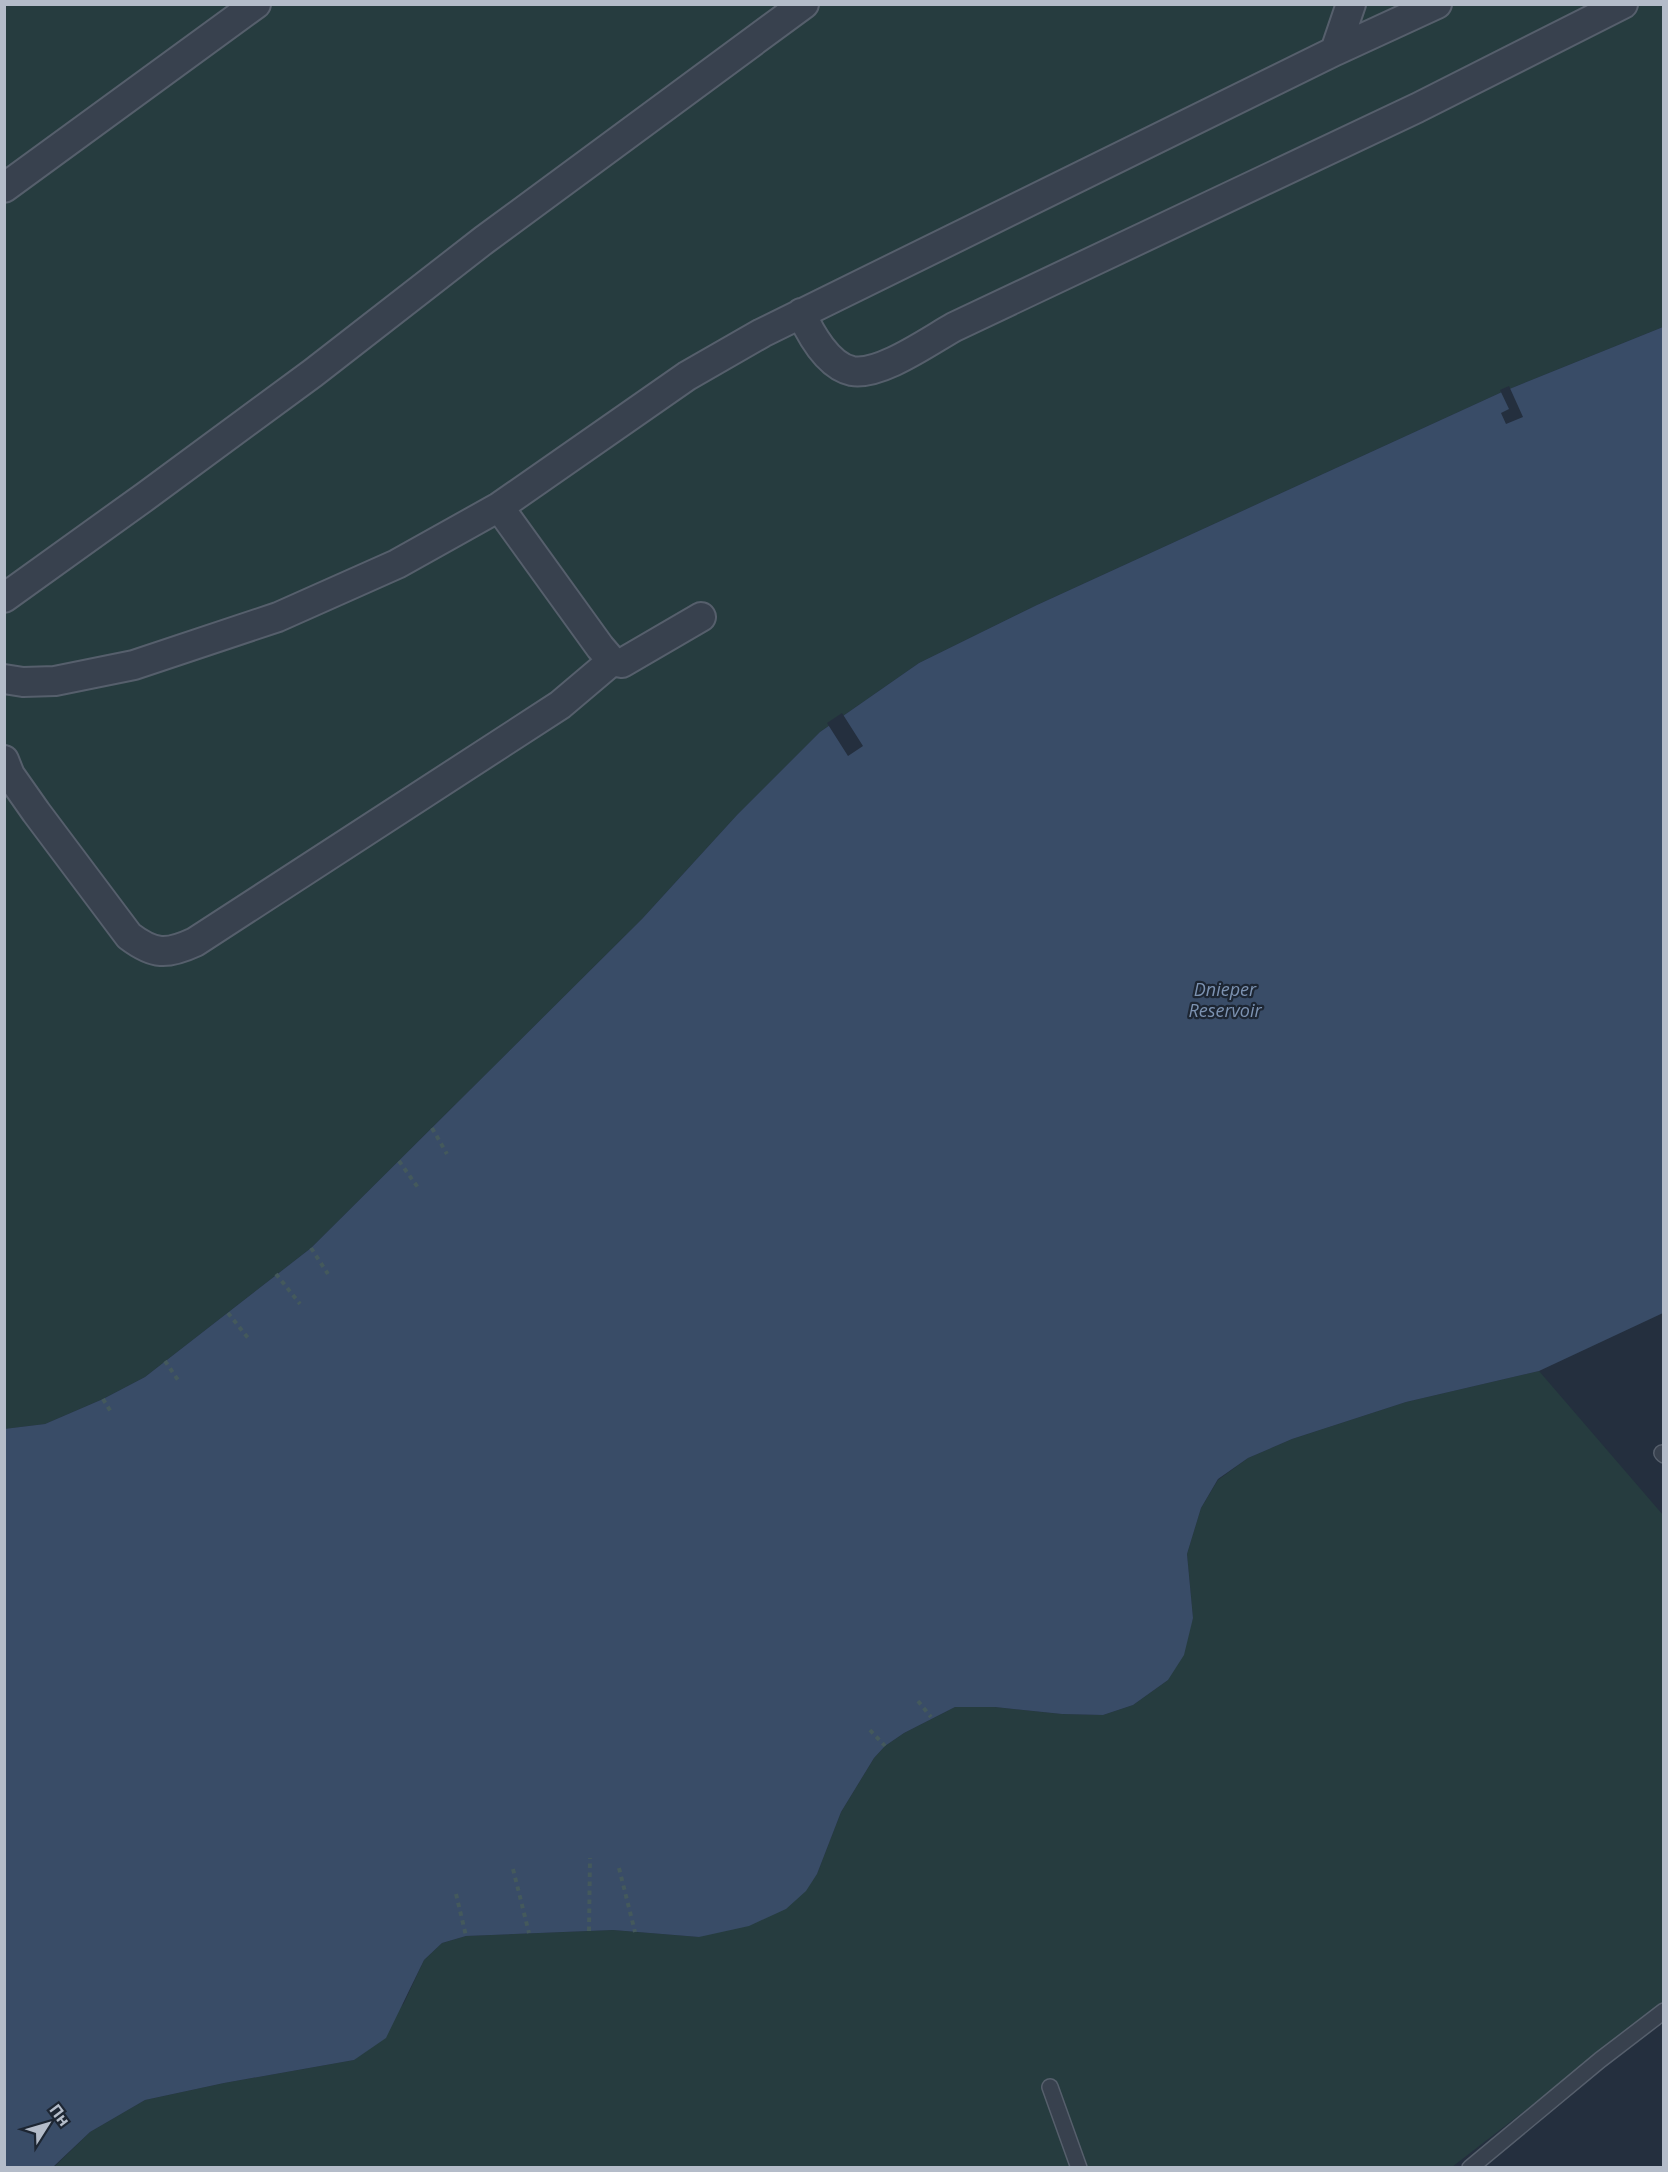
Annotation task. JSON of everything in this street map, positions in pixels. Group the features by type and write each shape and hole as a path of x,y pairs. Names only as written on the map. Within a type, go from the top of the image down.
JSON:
{"street":[{"path":"4,188 256,4"},
{"path":"4,598 304,380 484,240 804,4"},
{"path":"1335,51 1350,4"},
{"path":"4,679 23,682 56,681 134,665 278,617 397,564 499,507 687,376 762,333 1335,51 1437,4"},
{"path":"801,313 816,343 830,358 850,371 864,371 886,365 954,327 1407,113 1623,4"},
{"path":"499,507 612,661 622,663 701,617"},
{"path":"4,760 10,775 36,812 129,936 159,952 171,951 195,942 508,740 560,705 612,661"}],"lane":[{"path":"1470,2168 1600,2060 1664,2011"},
{"path":"1050,2087 1079,2168"}],"path":[{"path":"432,1128 447,1154"},
{"path":"399,1161 419,1189"},
{"path":"311,1248 328,1274"},
{"path":"276,1275 300,1304"},
{"path":"228,1312 248,1338"},
{"path":"165,1361 178,1380"},
{"path":"103,1399 111,1412"},
{"path":"918,1701 931,1717"},
{"path":"870,1730 885,1746"},
{"path":"589,1931 590,1858"},
{"path":"619,1868 635,1932"},
{"path":"513,1869 529,1933"},
{"path":"456,1894 466,1936"}],"green space":[{"path":"4,5 1663,5 1663,327 1502,392 1037,605 919,663 820,732 737,815 642,919 311,1248 145,1377 103,1399 45,1424 5,1429"},
{"path":"1539,1371 1663,1515 1663,2004 1452,2167 53,2168 90,2132 145,2100 224,2083 354,2060 404,2003 424,1960 442,1943 466,1936 613,1930 699,1937 805,1891 817,1874 841,1812 874,1758 885,1746 904,1733 955,1707 995,1707 1062,1714 1103,1715 1133,1705 1168,1680 1193,1618 1187,1554 1201,1508 1218,1480 1248,1458 1292,1439 1406,1402"}],"water":[{"name":"Dnieper Reservoir","path":"1663,327 1663,1313 1539,1371 1406,1402 1292,1439 1248,1458 1218,1479 1201,1508 1187,1554 1193,1618 1184,1655 1168,1680 1133,1705 1103,1715 1062,1714 995,1707 955,1707 904,1733 885,1746 874,1758 841,1812 817,1874 806,1891 786,1909 749,1926 699,1937 613,1930 466,1936 442,1943 424,1960 386,2038 354,2060 224,2083 145,2100 90,2132 53,2167 5,2167 4,1429 45,1424 103,1399 145,1377 311,1248 642,919 737,815 820,732 919,663 1037,605 1502,392"}],"pier":[{"path":"1509,386 1523,417 1506,424 1501,413 1509,409 1500,390"},
{"path":"842,713 863,746 848,756 827,723"}]}
